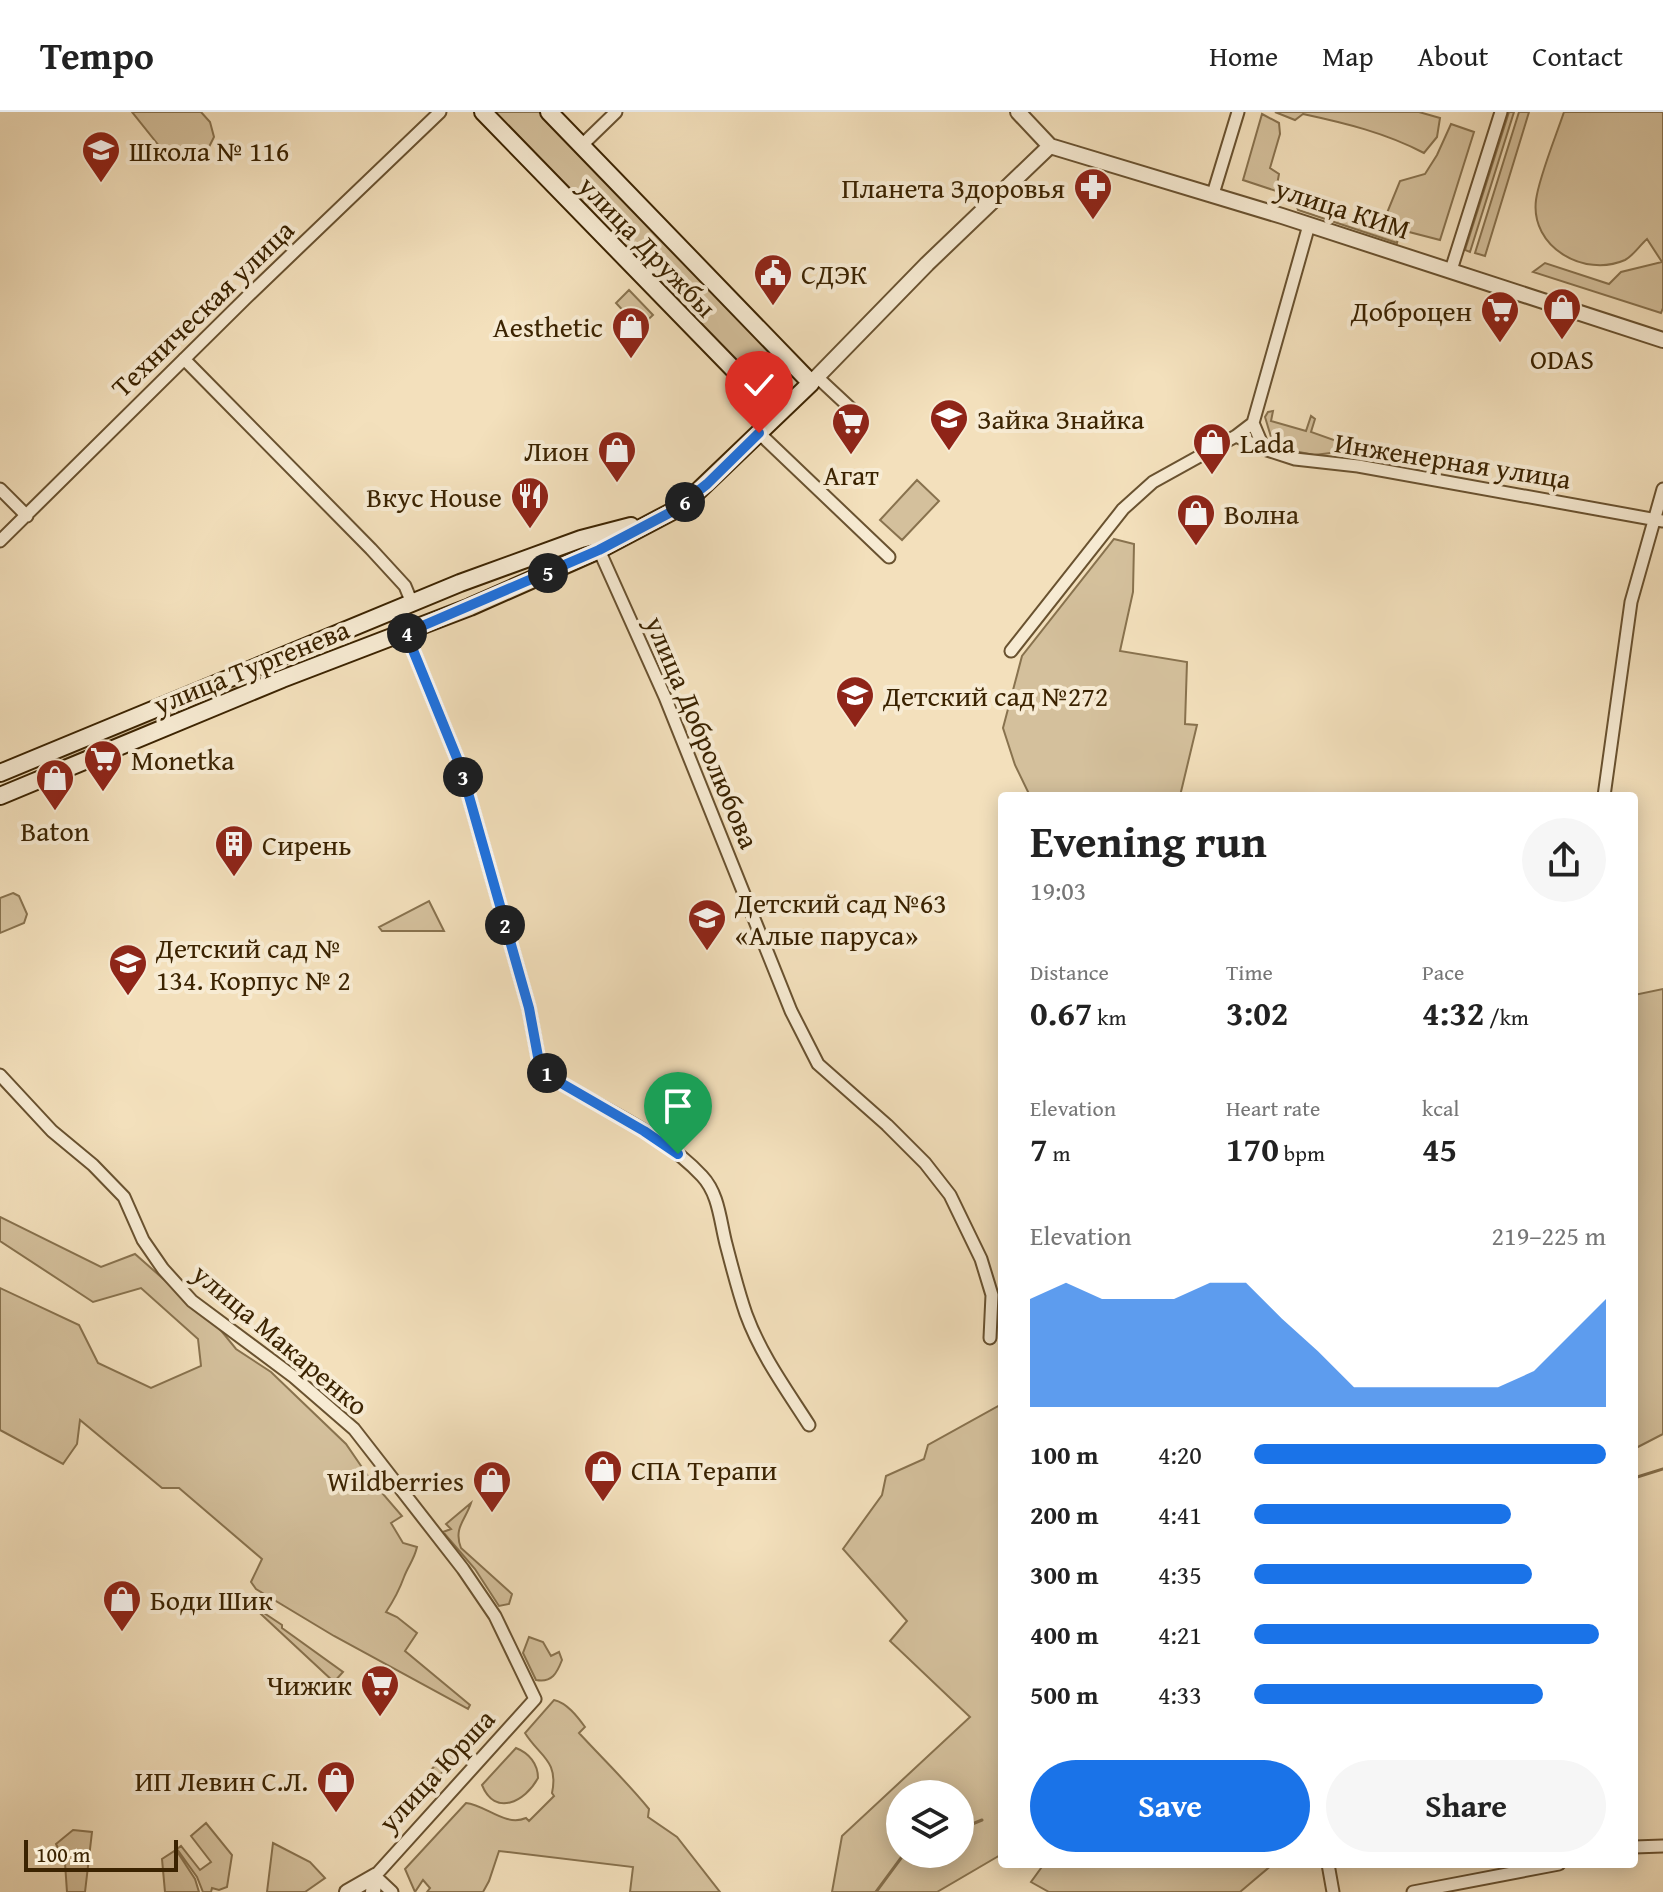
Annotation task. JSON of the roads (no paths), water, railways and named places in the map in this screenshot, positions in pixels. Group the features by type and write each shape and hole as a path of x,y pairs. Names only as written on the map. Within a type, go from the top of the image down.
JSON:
{"main road":[{"name":"улица Дружбы","path":"483,112 777,414"},
{"name":"улица Дружбы","path":"549,112 813,379"},
{"name":"улица Тургенева","path":"0,773 405,606 597,542 673,511 694,495 813,379"},
{"name":"улица Тургенева","path":"0,796 287,677 406,633 597,542"},
{"path":"405,606 406,633"},
{"path":"279,658 287,677"},
{"path":"50,751 58,772"}],"street":[{"name":"Техническая улица","path":"0,541 440,112"},
{"path":"581,146 616,112"},
{"path":"1018,112 1050,146"},
{"path":"1213,194 1238,112"},
{"path":"1451,270 1501,112"},
{"name":"улица КИМ","path":"1050,146 1213,194 1663,340"},
{"name":"улица Тургенева","path":"813,379 1050,146"},
{"path":"1011,651 1123,509 1153,482 1236,436 1253,423 1309,225"},
{"path":"184,359 405,586 405,606"},
{"path":"813,379 860,417"},
{"path":"1253,423 1264,449"},
{"path":"759,433 889,557"},
{"name":"Инженерная улица","path":"1236,436 1295,459 1358,466 1659,520"},
{"path":"0,489 27,516"},
{"path":"1605,792 1631,602 1659,520 1663,489"},
{"name":"улица Добролюбова","path":"597,542 665,697 791,1011 818,1064 887,1125 925,1163 950,1195 981,1259 992,1295 990,1338"},
{"path":"406,633 461,768 525,995 539,1062 550,1076 678,1154 704,1179 717,1203 742,1299 757,1340 777,1378 809,1425"},
{"name":"улица Макаренко","path":"0,1075 52,1131 93,1165 124,1197 143,1240 163,1269 192,1301 294,1377 354,1429 463,1569 495,1616 535,1699"},
{"name":"улица Юрша","path":"347,1892 375,1876 535,1699"},
{"path":"1638,1847 1663,1846"},
{"path":"1329,1868 1333,1892"},
{"path":"1413,1892 1478,1886 1544,1868"},
{"path":"373,1892 375,1876"},
{"path":"375,1876 392,1892"}],"waterway":[{"path":"1638,1477 1663,1469"},
{"path":"974,1823 982,1820"},
{"path":"876,1892 894,1868"}],"place":[{"name":"Школа № 116","path":"101,184"},
{"name":"Планета Здоровья","path":"1093,221"},
{"name":"СДЭК","path":"773,307"},
{"name":"ODAS","path":"1562,341"},
{"name":"Доброцен","path":"1500,344"},
{"name":"Aesthetic","path":"631,360"},
{"name":"Зайка Знайка","path":"949,452"},
{"name":"Агат","path":"851,456"},
{"name":"Lada","path":"1212,476"},
{"name":"Лион","path":"617,484"},
{"name":"Вкус House","path":"530,530"},
{"name":"Волна","path":"1196,547"},
{"name":"Детский сад №272","path":"855,729"},
{"name":"Monetka","path":"103,793"},
{"name":"Baton","path":"55,812"},
{"name":"Сирень","path":"234,878"},
{"name":"Детский сад №63 «Алые паруса»","path":"707,952"},
{"name":"Детский сад № 134. Корпус № 2","path":"128,997"},
{"name":"СПА Терапи","path":"603,1503"},
{"name":"Wildberries","path":"492,1514"},
{"name":"Боди Шик","path":"122,1633"},
{"name":"Чижик","path":"380,1718"},
{"name":"ИП Левин С.Л.","path":"336,1814"}]}
